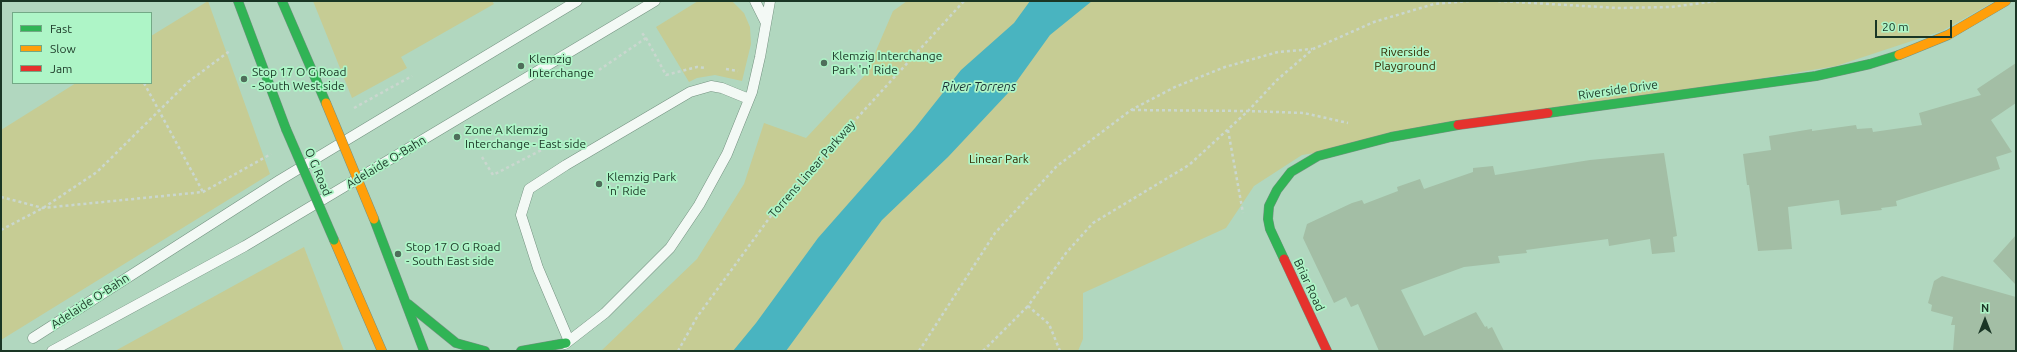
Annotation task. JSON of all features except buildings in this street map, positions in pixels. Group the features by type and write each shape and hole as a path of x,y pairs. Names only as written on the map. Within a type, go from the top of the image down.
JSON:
{"street":[{"name":"O G Road","path":"238,1 286,129 382,351"},
{"path":"282,1 374,219 424,351"},
{"name":"Riverside Drive","path":"1270,229 1268,219 1269,206 1277,190 1291,172 1318,156 1370,142 1452,126 1816,76 1870,64 1907,52 1948,35 2006,1"},
{"name":"Briar Road","path":"1270,229 1327,351"},
{"path":"407,303 456,343 485,351"},
{"path":"521,351 565,345"}],"lane":[{"name":"Adelaide O-Bahn","path":"33,338 280,180 577,1"},
{"name":"Adelaide O-Bahn","path":"52,351 245,246 655,1"},
{"path":"755,1 766,23"},
{"path":"556,351 605,313 670,248 699,205 726,154 749,99 760,57 770,1"},
{"path":"565,345 521,215 528,189 690,92 711,86 722,88 749,99"}],"path":[{"name":"Torrens Linear Parkway","path":"678,351 697,317 784,198 964,1"},
{"path":"983,351 1028,306 1066,253 1093,223 1189,165 1248,111 1277,80 1314,49 1374,22 1434,4 1469,1"},
{"path":"1498,1 1618,8 1671,7 1717,1"},
{"path":"642,33 666,75 697,67 713,68"},
{"path":"1,230 43,208 97,172 188,82 251,34"},
{"path":"599,70 646,38"},
{"path":"919,351 995,233 1057,166 1131,110 1175,86 1225,67 1278,52 1314,49"},
{"path":"721,68 743,72"},
{"path":"349,111 412,76"},
{"path":"145,84 203,192"},
{"path":"1131,110 1304,113 1337,119 1356,126 1370,142"},
{"path":"1228,129 1244,218"},
{"path":"482,157 493,174 555,144 566,165"},
{"path":"1,197 43,208 203,192 273,153"},
{"path":"1028,306 1049,324 1060,351"}],"green space":[{"path":"208,1 270,174 1,340 1,130 74,84 152,84 152,35"},
{"path":"313,1 492,1 494,4 401,57 407,68 352,98"},
{"path":"698,1 732,1 744,13 750,27 751,44 742,81 715,75 697,78 689,82 656,27"},
{"name":"Linear Park","path":"907,1 1995,1 1942,31 1836,66 1302,155 1254,186 1226,228 1083,293 1083,339 1078,351 601,351 697,259 744,184 764,123 806,138 866,74 893,11"},
{"path":"304,247 344,351 115,351"}],"water":[{"name":"River Torrens","path":"1030,1 1092,1 1050,35 1009,92 948,157 882,220 786,351 733,351 756,323 818,238 915,128 961,70 1014,23"}],"traffic: fast":[{"path":"238,1 286,129"},
{"path":"282,1 326,103"},
{"path":"1548,113 1816,76 1870,64 1899,55"},
{"path":"1284,259 1270,229 1268,219 1269,206 1277,190 1291,172 1318,156 1391,137 1458,125"},
{"path":"286,129 334,240"},
{"path":"374,219 424,351"},
{"path":"408,304 456,343 485,351"},
{"path":"521,351 566,343"}],"traffic: slow":[{"path":"1899,55 1948,35 2006,1"},
{"path":"326,103 374,219"},
{"path":"334,240 382,351"}],"traffic: jam":[{"path":"1458,125 1548,113"},
{"path":"1284,259 1327,351"}],"place":[{"name":"Klemzig Interchange Park 'n' Ride","path":"824,63"},
{"name":"Klemzig Interchange","path":"521,66"},
{"name":"Stop 17 O G Road - South West side","path":"244,79"},
{"name":"Zone A Klemzig Interchange - East side","path":"457,137"},
{"name":"Klemzig Park 'n' Ride","path":"599,184"},
{"name":"Stop 17 O G Road - South East side","path":"398,254"}],"park label":[{"name":"Riverside Playground","path":"1405,59"}]}
